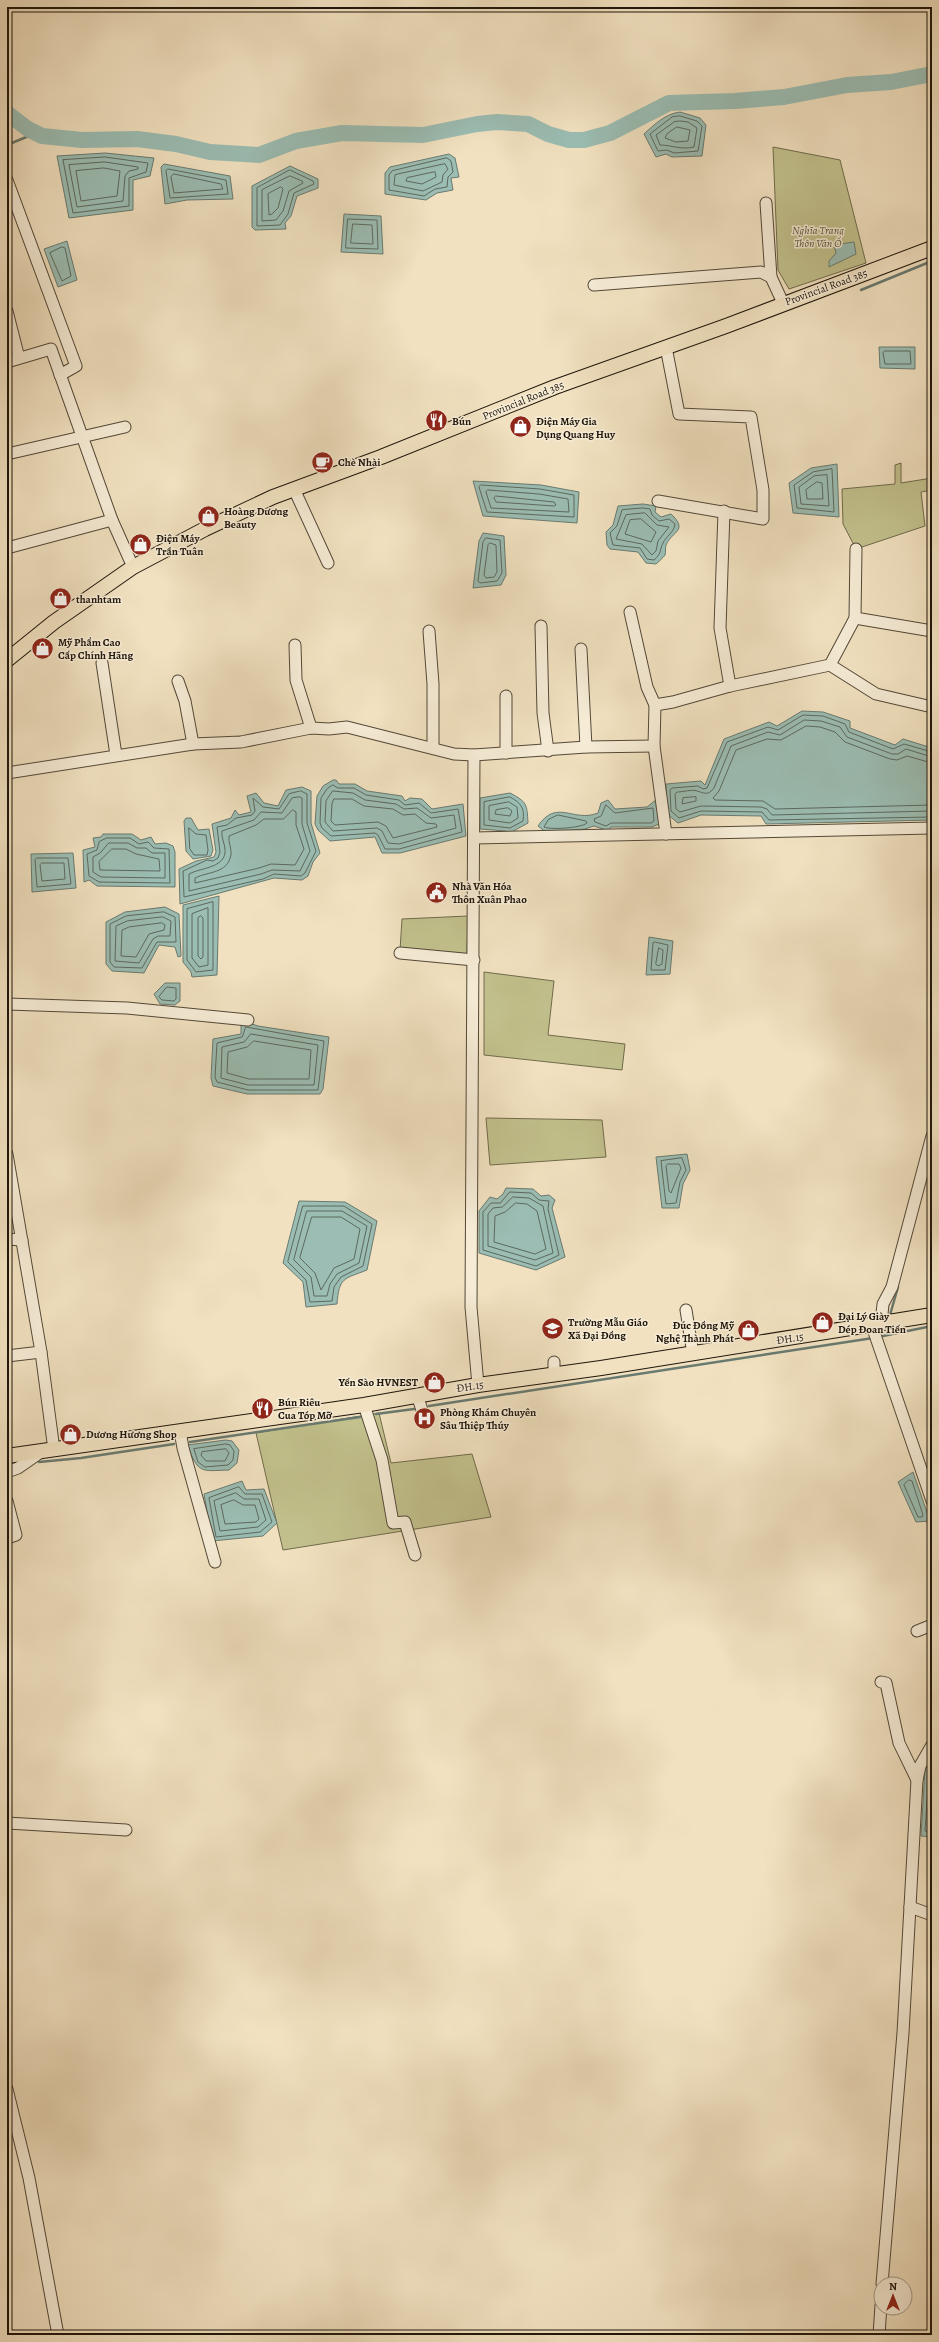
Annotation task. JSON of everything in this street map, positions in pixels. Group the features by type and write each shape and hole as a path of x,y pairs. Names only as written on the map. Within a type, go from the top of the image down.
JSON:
{"main road":[{"name":"Provincial Road 385","path":"7,660 54,622 133,567 205,529 294,489 381,457 554,387 932,248"},
{"name":"ĐH.15","path":"7,1456 364,1405 478,1385 554,1368 692,1354 877,1325 927,1314"}],"street":[{"path":"7,180 76,366 60,375"},
{"path":"766,203 771,277 783,303"},
{"path":"594,285 743,272 761,272 771,277"},
{"path":"7,311 19,358"},
{"path":"658,501 763,518 763,490 751,417 679,414 666,347"},
{"path":"7,362 51,349 112,520 133,567"},
{"path":"7,454 125,427"},
{"path":"294,489 328,563"},
{"path":"724,511 720,628 730,686"},
{"path":"7,548 112,520"},
{"path":"830,665 855,618 856,549"},
{"path":"630,612 647,687 655,705 654,746 666,834"},
{"path":"855,618 932,631"},
{"path":"541,626 544,713 548,751"},
{"path":"429,631 434,684 433,748"},
{"path":"294,645 297,684 311,728"},
{"path":"581,649 586,748"},
{"path":"102,663 116,755"},
{"path":"655,705 673,702 730,686 830,665 876,694 932,707"},
{"path":"178,681 186,702 193,744"},
{"path":"506,696 506,753"},
{"path":"7,773 193,744 241,742 311,728 330,729 347,727 454,754 474,755 586,748 654,746"},
{"path":"474,755 472,1307 478,1385"},
{"path":"474,838 932,828"},
{"path":"400,953 474,960"},
{"path":"7,1004 128,1008 248,1020"},
{"path":"932,1136 892,1287 883,1304 877,1325 932,1501"},
{"path":"7,1154 10,1192 22,1240 41,1352 48,1451 18,1468 7,1472"},
{"path":"7,1239 22,1240"},
{"path":"686,1310 692,1354"},
{"path":"7,1356 41,1352"},
{"path":"417,1395 423,1413"},
{"path":"364,1405 382,1460 393,1523 405,1522 415,1555"},
{"path":"180,1431 183,1448 215,1562"},
{"path":"7,1501 16,1535 7,1538"},
{"path":"917,1631 932,1625"},
{"path":"881,1682 886,1683 899,1744 917,1780"},
{"path":"883,2276 902,2046 917,1780 920,1766 932,1745"},
{"path":"7,1824 126,1830"},
{"path":"910,1907 932,1915"},
{"path":"7,2089 29,2178 58,2335"},
{"path":"879,2335 880,2316"}],"green space":[{"name":"Nghĩa Trang Thôn Văn Ổ","path":"773,147 840,160 866,263 789,289 778,270"},
{"path":"901,463 901,483 932,478 932,490 921,492 925,526 856,549 843,524 842,489 895,484 895,465"},
{"path":"468,916 467,958 400,950 402,919"},
{"path":"484,972 554,981 548,1035 625,1044 622,1070 484,1055"},
{"path":"486,1118 602,1120 606,1157 490,1165"},
{"path":"379,1413 391,1463 472,1454 491,1517 283,1550 256,1433"}],"water":[{"path":"680,112 700,118 706,125 702,156 672,157 666,154 656,157 644,134 665,117"},
{"path":"105,153 154,158 150,176 133,180 133,210 69,218 57,156"},
{"path":"449,154 455,158 459,177 451,178 453,190 437,193 426,200 385,194 385,173 390,167"},
{"path":"164,164 230,176 233,199 187,200 165,204 161,167"},
{"path":"290,166 318,179 318,188 297,196 291,216 285,223 286,229 255,230 252,227 252,186"},
{"path":"344,214 381,216 383,254 341,252"},
{"path":"67,241 77,280 58,287 44,249"},
{"path":"854,242 856,254 829,267 829,261 836,253 834,245"},
{"path":"879,347 915,347 915,369 880,368"},
{"path":"837,464 839,517 793,513 789,483 811,468"},
{"path":"473,481 541,485 579,492 577,523 483,516"},
{"path":"643,504 656,506 655,512 661,517 671,514 679,524 678,531 666,545 665,555 656,564 646,563 638,552 610,549 607,545 606,532 613,525 618,506"},
{"path":"483,533 504,536 506,575 501,585 473,588 479,541"},
{"path":"802,711 823,712 850,721 850,728 895,745 903,739 932,748 932,820 766,824 761,816 701,815 678,823 667,814 666,784 701,781 705,785 724,739 769,722 777,726"},
{"path":"333,780 336,780 339,784 355,784 367,791 402,796 405,801 410,798 422,799 432,809 463,804 466,836 400,853 382,853 375,837 330,841 318,830 315,824 317,796 323,786"},
{"path":"302,787 311,791 311,823 320,853 313,862 308,876 302,880 274,878 180,904 179,869 196,861 214,857 216,852 212,824 231,818 235,810 239,815 251,812 247,796 256,793 264,803 278,806 286,790"},
{"path":"510,793 523,801 525,804 528,823 508,834 506,831 480,829 480,798"},
{"path":"657,799 659,824 652,827 611,827 609,831 594,826 585,829 547,833 538,826 545,818 559,812 581,815 598,813 601,803 608,800 615,809 647,807"},
{"path":"186,818 191,818 198,830 209,829 213,850 211,856 193,859 186,851 184,821"},
{"path":"103,834 132,834 141,840 151,837 155,844 166,843 173,846 175,852 175,887 97,886 89,880 84,882 83,850 95,847 93,838 101,837"},
{"path":"73,853 76,888 32,892 31,854"},
{"path":"219,896 217,975 192,977 191,972 183,962 183,905"},
{"path":"165,907 179,914 181,956 178,957 175,947 159,945 144,973 112,971 106,964 106,922 125,912"},
{"path":"649,937 673,941 670,974 646,975"},
{"path":"165,983 180,983 180,1001 175,1005 160,1004 154,994"},
{"path":"246,1022 258,1026 329,1037 323,1089 320,1094 247,1094 213,1086 211,1078 213,1039 241,1034 241,1023"},
{"path":"687,1154 690,1170 683,1184 679,1208 662,1208 656,1157"},
{"path":"506,1188 533,1189 541,1196 549,1195 555,1200 552,1208 565,1257 536,1270 479,1253 479,1211 490,1197 497,1199 503,1194"},
{"path":"299,1201 345,1202 377,1221 367,1270 344,1280 339,1289 337,1304 306,1307 303,1282 283,1263"},
{"path":"226,1440 232,1441 239,1450 237,1463 229,1470 212,1471 202,1469 198,1466 187,1445"},
{"path":"913,1472 930,1521 916,1522 898,1482"},
{"path":"242,1481 246,1490 264,1489 277,1523 263,1536 212,1541 204,1494"},
{"path":"932,1762 932,1837 921,1836 925,1769"}],"waterway":[{"path":"7,113 28,129 42,136 82,140 137,139 176,144 210,152 259,155 296,141 342,133 423,135 477,124 497,122 528,124 548,134 569,140 584,140 610,133 669,103 735,101 784,97 847,85 891,82 932,74"},
{"path":"7,145 36,133"},
{"path":"861,290 932,261"},
{"path":"890,1315 898,1287"},
{"path":"878,1337 932,1326"},
{"path":"429,1406 873,1338"},
{"path":"376,1414 414,1409"},
{"path":"190,1442 360,1417"},
{"path":"39,1462 81,1458 174,1444"}],"place":[{"name":"Bún","path":"436,421"},
{"name":"Điện Máy Gia Dụng Quang Huy","path":"520,427"},
{"name":"Chè Nhài","path":"322,462"},
{"name":"Hoàng Dương Beauty","path":"209,517"},
{"name":"Điện Máy Trần Tuân","path":"141,544"},
{"name":"thanhtam","path":"60,599"},
{"name":"Mỹ Phẩm Cao Cấp Chính Hãng","path":"43,648"},
{"name":"Nhà Văn Hóa Thôn Xuân Phao","path":"437,892"},
{"name":"Đại Lý Giày Dép Đoan Tiến","path":"823,1322"},
{"name":"Trường Mẫu Giáo Xã Đại Đồng","path":"552,1328"},
{"name":"Đúc Đồng Mỹ Nghệ Thành Phát","path":"749,1331"},
{"name":"Yến Sào HVNEST","path":"434,1382"},
{"name":"Bún Riêu Cua Tóp Mỡ","path":"263,1408"},
{"name":"Phòng Khám Chuyên Sâu Thiệp Thúy","path":"425,1418"},
{"name":"Dương Hương Shop","path":"70,1434"}]}
